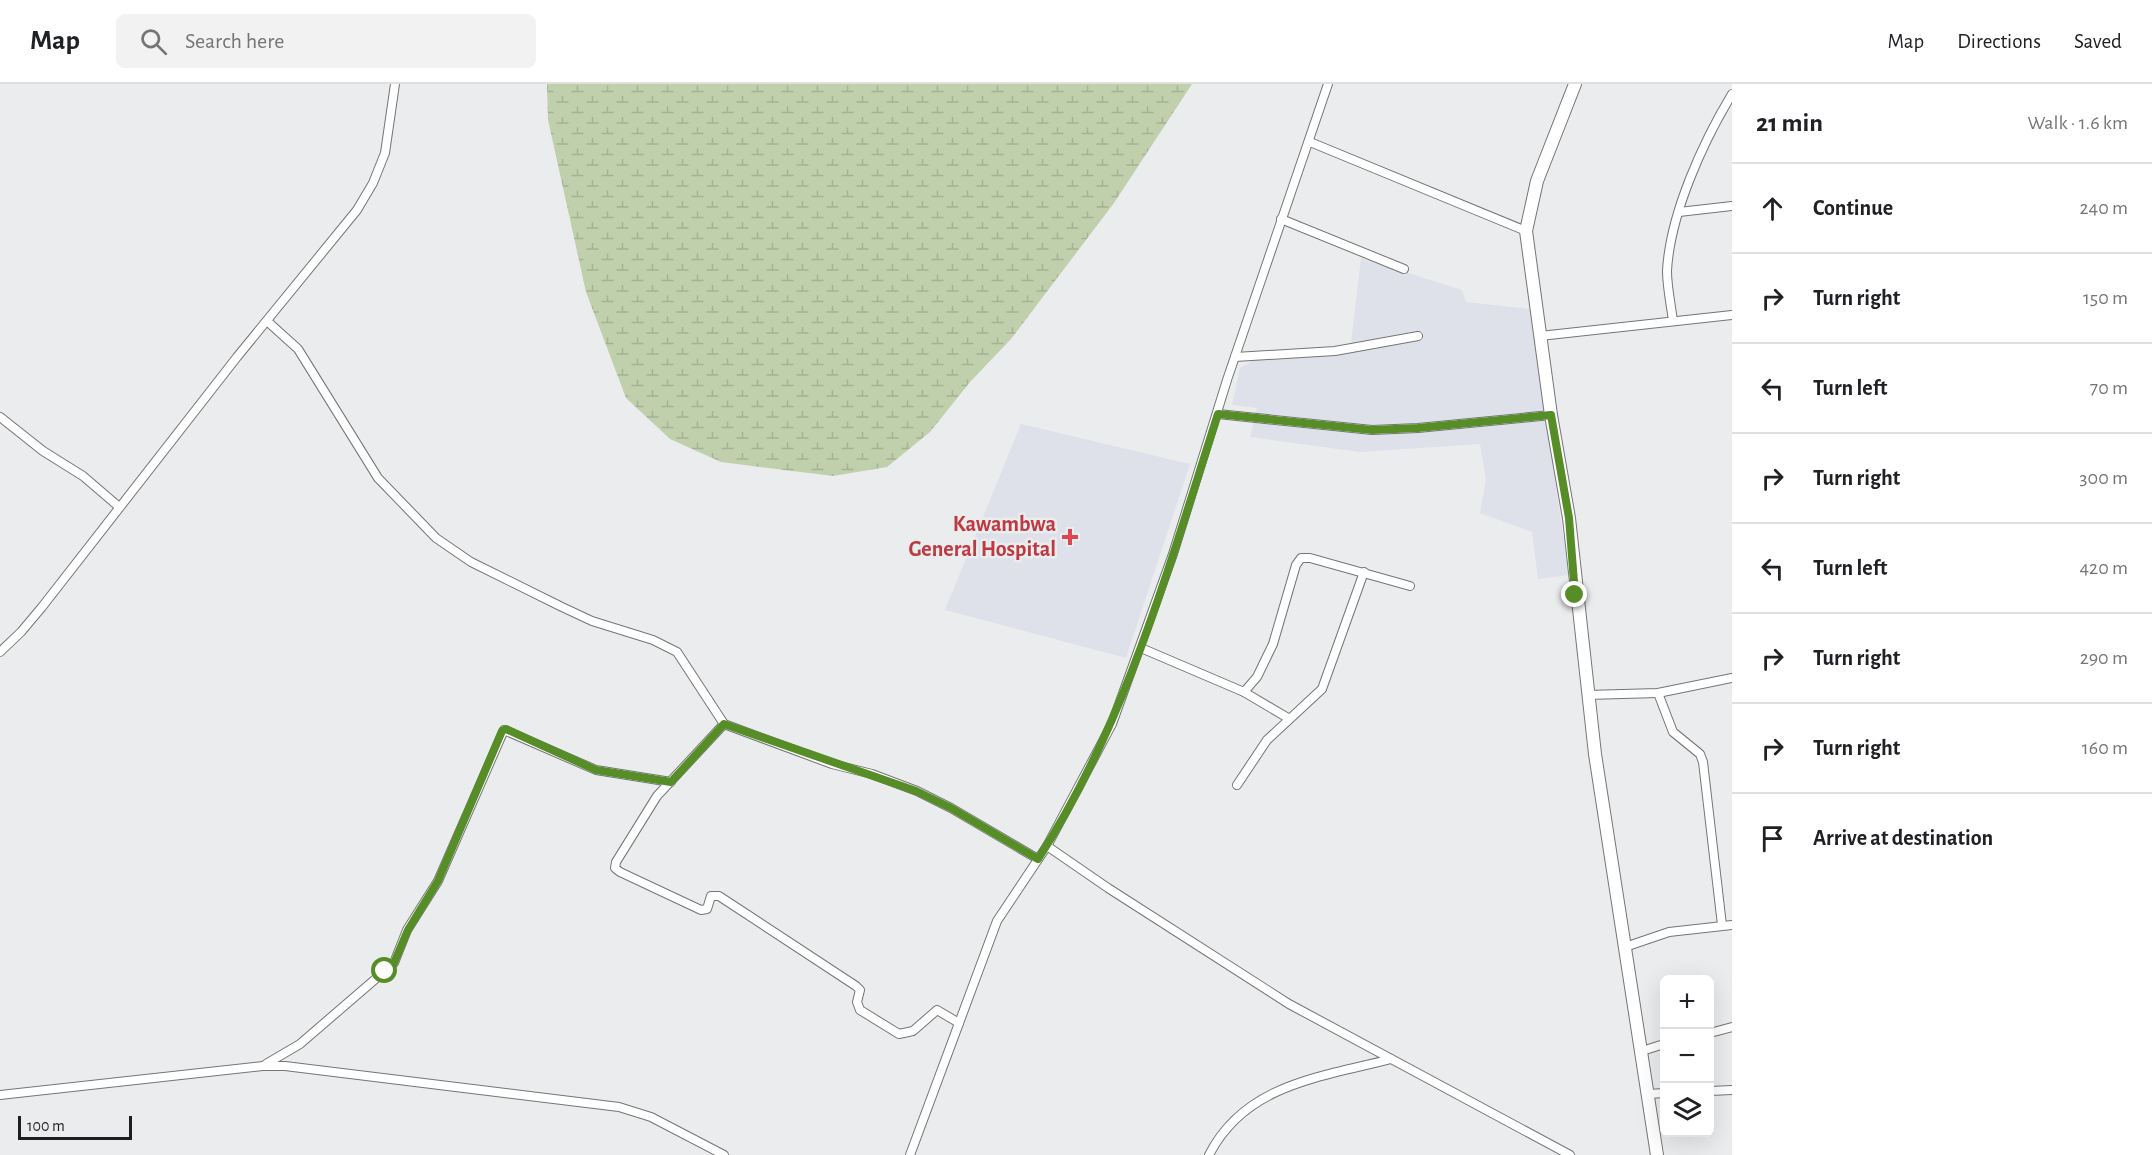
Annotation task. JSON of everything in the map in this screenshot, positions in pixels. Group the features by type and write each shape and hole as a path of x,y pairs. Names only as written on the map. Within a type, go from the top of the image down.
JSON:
{"main road":[{"path":"1575,84 1537,181 1526,231 1551,415 1569,518 1587,695 1657,1155"}],"street":[{"path":"0,652 28,624 118,506 357,210 373,183 385,153 395,84"},
{"path":"910,1155 997,921 1047,846 1112,724 1141,648 1235,357 1328,84"},
{"path":"1672,321 1667,274 1669,254 1679,212 1706,144 1732,94"},
{"path":"1310,142 1526,231"},
{"path":"1679,212 1732,206"},
{"path":"1281,219 1404,268"},
{"path":"1540,336 1732,315"},
{"path":"267,321 298,349 378,478 436,538 471,562 562,608 592,621 652,640 677,652 724,724 824,761 872,774 916,791 951,808 1038,859"},
{"path":"1235,357 1335,351 1418,336"},
{"path":"1218,414 1372,430 1418,428 1551,415"},
{"path":"0,417 43,452 83,476 118,506"},
{"path":"1244,692 1266,662 1296,565 1301,558 1310,558 1410,586"},
{"path":"1237,785 1267,740 1288,718 1322,689 1364,572"},
{"path":"1141,648 1244,692 1288,718"},
{"path":"1587,695 1658,693 1732,678"},
{"path":"1658,693 1673,732 1700,754 1703,762 1722,926"},
{"path":"724,724 671,782 630,836 616,862 616,870 701,910 707,909 711,896 719,896 856,986 860,990 857,1002 860,1010 899,1034 914,1031 937,1010 959,1023"},
{"path":"263,1066 300,1044 394,963 408,930 438,881 504,730 596,770 671,782"},
{"path":"1047,846 1239,974 1334,1030 1570,1155"},
{"path":"1625,948 1669,932 1732,925"},
{"path":"1714,1032 1732,1027"},
{"path":"1642,1051 1660,1046"},
{"path":"1209,1155 1223,1131 1233,1120 1273,1093 1304,1080 1391,1059"},
{"path":"0,1095 263,1066 460,1086 619,1107 651,1117 724,1155"},
{"path":"1714,1091 1732,1090"},
{"path":"1648,1094 1660,1093"}],"shaded area":[{"path":"1361,258 1462,290 1466,302 1530,309 1569,575 1538,579 1532,532 1480,513 1486,479 1480,444 1360,452 1250,437 1257,408 1232,405 1240,368 1254,360 1350,352"},
{"name":"Kawambwa General Hospital","path":"1021,424 1190,464 1126,658 945,610"}],"green space":[{"path":"547,84 1192,84 1114,203 1011,339 970,382 930,432 887,467 833,476 721,462 670,439 626,398 586,292 548,120"}],"place":[{"name":"Kawambwa General Hospital","path":"1070,537"}],"route":[{"path":"385,971 394,963 408,930 431,895 502,731 506,729 578,764 596,770 671,782 724,724 832,764 872,774 916,791 951,808 1038,859 1112,724 1141,648 1218,414 1372,430 1418,428 1551,415 1569,518 1575,595"}]}
